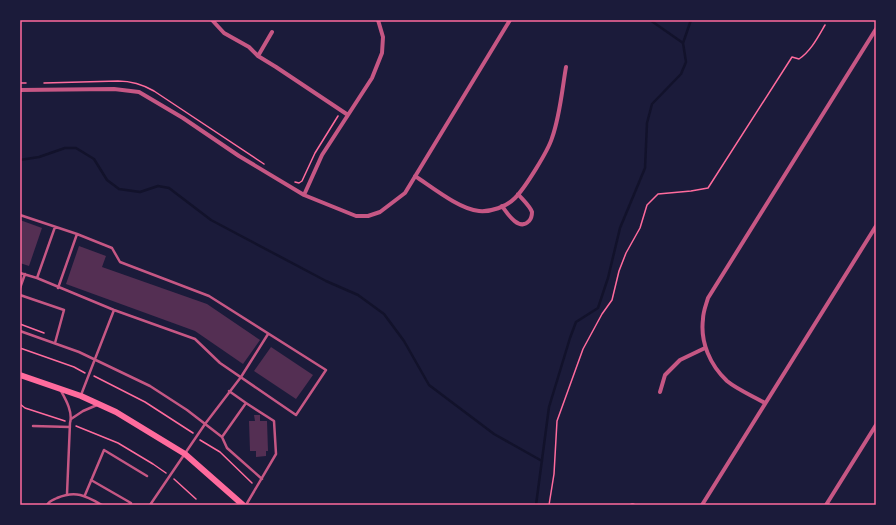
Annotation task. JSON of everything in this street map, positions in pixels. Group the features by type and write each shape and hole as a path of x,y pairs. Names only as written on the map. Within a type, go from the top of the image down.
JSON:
{"main road":[{"path":"20,375 81,396 116,412 184,454 244,505"}],"street":[{"path":"212,20 224,33 249,47 258,56 348,114"},
{"path":"304,195 322,155 372,78 382,54 384,37 378,20"},
{"path":"20,90 114,89 139,92 183,118 239,156 304,195 356,216 368,216 380,212 405,193 510,20"},
{"path":"765,404 728,381 716,368 705,348 703,337 703,318 708,298 876,28"},
{"path":"258,56 272,32"},
{"path":"415,176 464,208 479,211 496,210 515,199 552,140 558,115 566,66"},
{"path":"502,206 519,224 528,223 532,216 532,212 518,194"},
{"path":"702,505 876,226"},
{"path":"660,392 665,375 680,360 705,348"},
{"path":"826,505 876,425"}],"lane":[{"path":"20,215 78,234 112,248 120,262 209,296 326,370 296,415 220,363 195,339 114,310 37,278 20,273"},
{"path":"37,278 54,227"},
{"path":"58,288 78,234"},
{"path":"20,288 25,274"},
{"path":"20,295 64,310 54,343"},
{"path":"81,396 114,310"},
{"path":"20,332 54,343 95,360 150,386 187,410 222,437 227,448 262,479"},
{"path":"150,505 205,424 241,376 268,334"},
{"path":"60,388 69,407 71,419 67,494"},
{"path":"230,391 274,421 276,454 257,487 244,505"},
{"path":"222,437 246,403"},
{"path":"71,419 83,411 100,404"},
{"path":"33,426 70,425"},
{"path":"85,495 104,450 147,476"},
{"path":"91,480 131,504 130,505"},
{"path":"47,505 49,502 67,494 85,495 102,505"}],"path":[{"path":"549,505 554,474 557,421 583,349 602,314 612,300 619,271 626,252 640,228 646,205 658,194 708,188 792,57 799,59 805,55 820,35 825,25"},
{"path":"44,83 126,81 140,84 154,91 268,166"},
{"path":"20,83 27,84"},
{"path":"290,179 299,183 302,181 315,153 341,110"},
{"path":"20,324 44,333"},
{"path":"20,348 74,367 145,402 220,452 257,487"},
{"path":"20,404 25,408 118,443 169,476 196,499"}],"building":[{"path":"20,220 42,228 29,266 20,263"},
{"path":"79,246 106,256 102,267 207,304 260,340 243,364 195,331 66,284"},
{"path":"271,347 313,375 296,399 254,371"},
{"path":"254,415 260,415 260,421 267,421 268,451 266,451 266,456 256,457 256,451 250,451 249,421 255,421"}],"waterway":[{"path":"650,20 683,43"},
{"path":"536,505 549,407 570,338 576,322 598,308 608,278 620,228 645,168 647,123 652,104 681,74 686,62 683,43 691,20"},
{"path":"20,160 39,157 65,148 76,148 94,159 107,180 119,189 140,192 158,186 169,188 211,220 326,281 358,295 384,314 404,341 429,385 494,434 542,461"}]}
